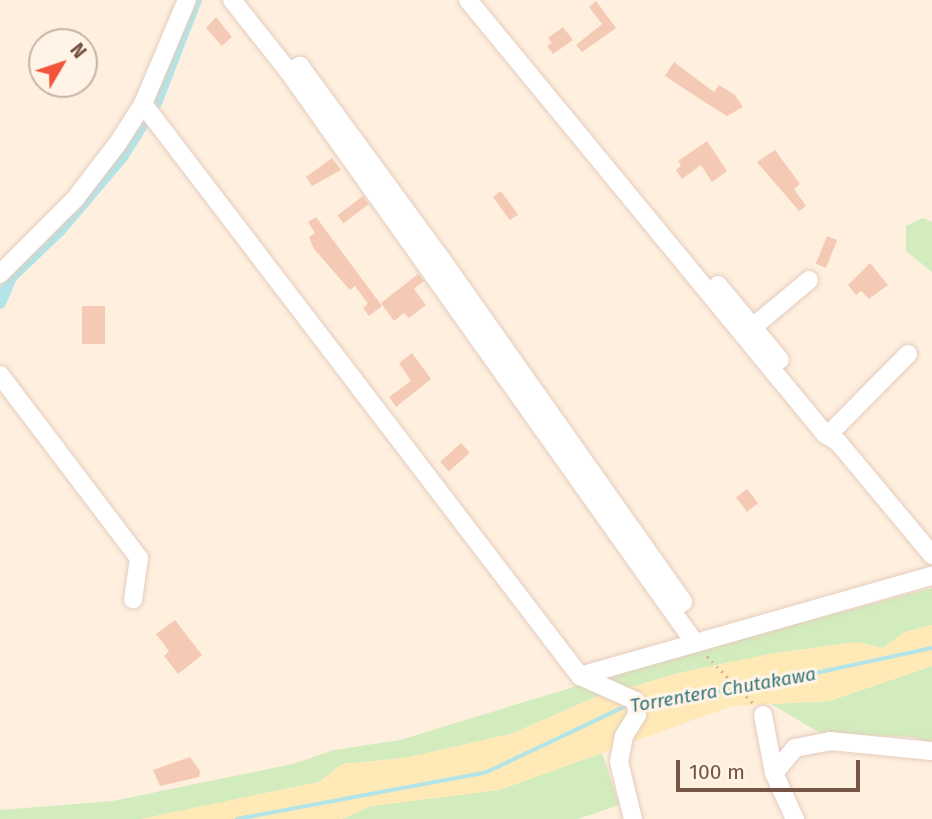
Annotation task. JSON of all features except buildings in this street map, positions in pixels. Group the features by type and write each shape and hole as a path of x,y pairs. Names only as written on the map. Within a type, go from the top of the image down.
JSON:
{"street":[{"path":"0,274 75,199 143,104 187,0"},
{"path":"232,0 289,72 695,643"},
{"path":"468,0 825,434 836,435"},
{"path":"481,0 753,327 932,555"},
{"path":"143,104 580,676 636,701 637,715 624,736 619,762 633,819"},
{"path":"753,327 809,280"},
{"path":"836,435 908,354"},
{"path":"0,375 139,558 133,600"},
{"path":"580,676 932,576"},
{"path":"763,715 774,773 795,819"},
{"path":"774,773 795,748 830,741 932,751"}],"path":[{"path":"695,643 763,715"}],"green space":[{"path":"923,218 932,222 932,272 906,251 906,226"},
{"path":"932,588 932,625 905,632 883,648 856,642 770,654 679,673 594,698 511,734 405,758 342,764 319,782 141,819 0,819 0,810 113,801 293,764 334,750 400,740 665,659"},
{"path":"932,666 932,744 913,737 820,733 771,704 829,701"},
{"path":"602,753 619,805 578,819 341,819 371,806 499,790"}],"sand":[{"path":"932,625 932,666 829,701 732,706 499,790 371,806 341,819 141,819 319,782 342,764 405,758 511,734 594,698 679,673 770,654 857,642 883,648 905,632"}],"waterway":[{"path":"156,103 196,0"},
{"path":"0,303 11,277 60,230 122,157 141,126"},
{"name":"Torrentera Chutakawa","path":"642,701 741,689 932,648"},
{"name":"Torrentera Chutakawa","path":"237,819 487,772 628,705"}]}
